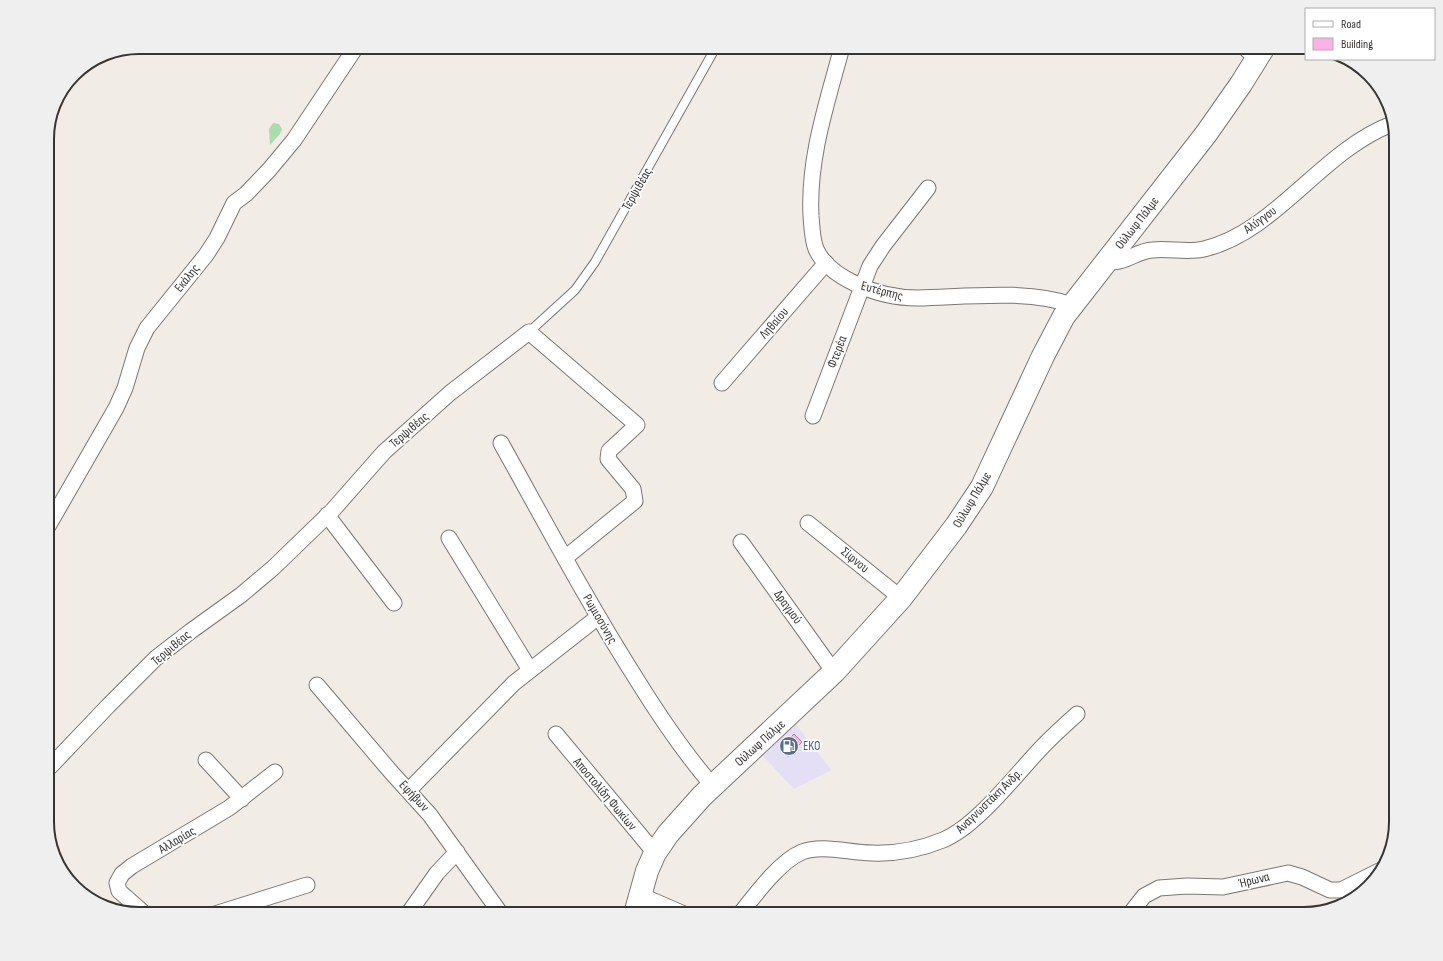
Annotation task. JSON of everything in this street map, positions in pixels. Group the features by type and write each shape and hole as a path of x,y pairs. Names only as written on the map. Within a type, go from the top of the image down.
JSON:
{"street":[{"name":"Εκάλης","path":"54,516 116,408 125,388 137,348 148,328 206,254 217,238 234,204 269,170 291,144 351,54"},
{"name":"Ευτέρπης","path":"840,54 814,152 811,172 811,212 814,245 817,252 826,263 846,279 862,287 877,292 908,298 1015,297 1052,299 1072,305"},
{"name":"Ούλωφ Πάλμε","path":"638,905 647,871 655,853 674,826 713,786 797,709 834,672 901,598 956,526 982,487 1046,350 1072,305 1206,134 1253,54"},
{"name":"Αλύγγου","path":"1106,261 1118,262 1151,250 1194,251 1226,242 1262,220 1354,144 1388,126"},
{"name":"Φτερέα","path":"813,416 862,287 876,256 928,188"},
{"name":"Ληθαίου","path":"722,383 826,263"},
{"name":"Τερψιθέας","path":"54,763 156,658 257,582 327,515 384,452 450,393 529,332"},
{"path":"529,332 637,425 609,451 608,459 633,488 635,501 565,558"},
{"name":"Ρωμιοσύνης","path":"501,443 598,617 672,735 713,786"},
{"path":"327,515 394,603"},
{"name":"Σίφνου","path":"808,523 901,598"},
{"path":"449,538 530,670"},
{"name":"Δραγμού","path":"741,542 834,672"},
{"path":"409,790 514,683 598,617"},
{"name":"Εφήβων","path":"317,685 430,815 496,907"},
{"name":"Αναγνωστάκη Ανδρ.","path":"746,907 778,871 802,852 822,849 870,853 891,853 942,840 954,834 982,811 1046,742 1077,714"},
{"name":"Αποστολίδη Φωκίων","path":"556,734 655,853"},
{"path":"206,760 242,799"},
{"name":"Αλλαρίας","path":"137,907 119,891 116,885 120,877 132,866 207,822 242,799 275,772"},
{"path":"413,907 437,873 457,852"},
{"name":"Ήρωνα","path":"1135,907 1144,896 1159,888 1180,886 1223,887 1288,873 1302,877 1330,890 1341,890 1370,876"},
{"path":"237,907 307,885"},
{"path":"638,905 648,907"}],"lane":[{"name":"Τερψιθέας","path":"529,332 575,290 595,262 712,54"}],"shaded area":[{"path":"795,723 831,770 794,789 762,755"}],"green space":[{"path":"273,123 279,124 282,129 280,134 270,145 269,129"}],"building":[{"path":"794,734 802,742 790,754 782,746"}],"place":[{"name":"EKO","path":"789,746"}]}
